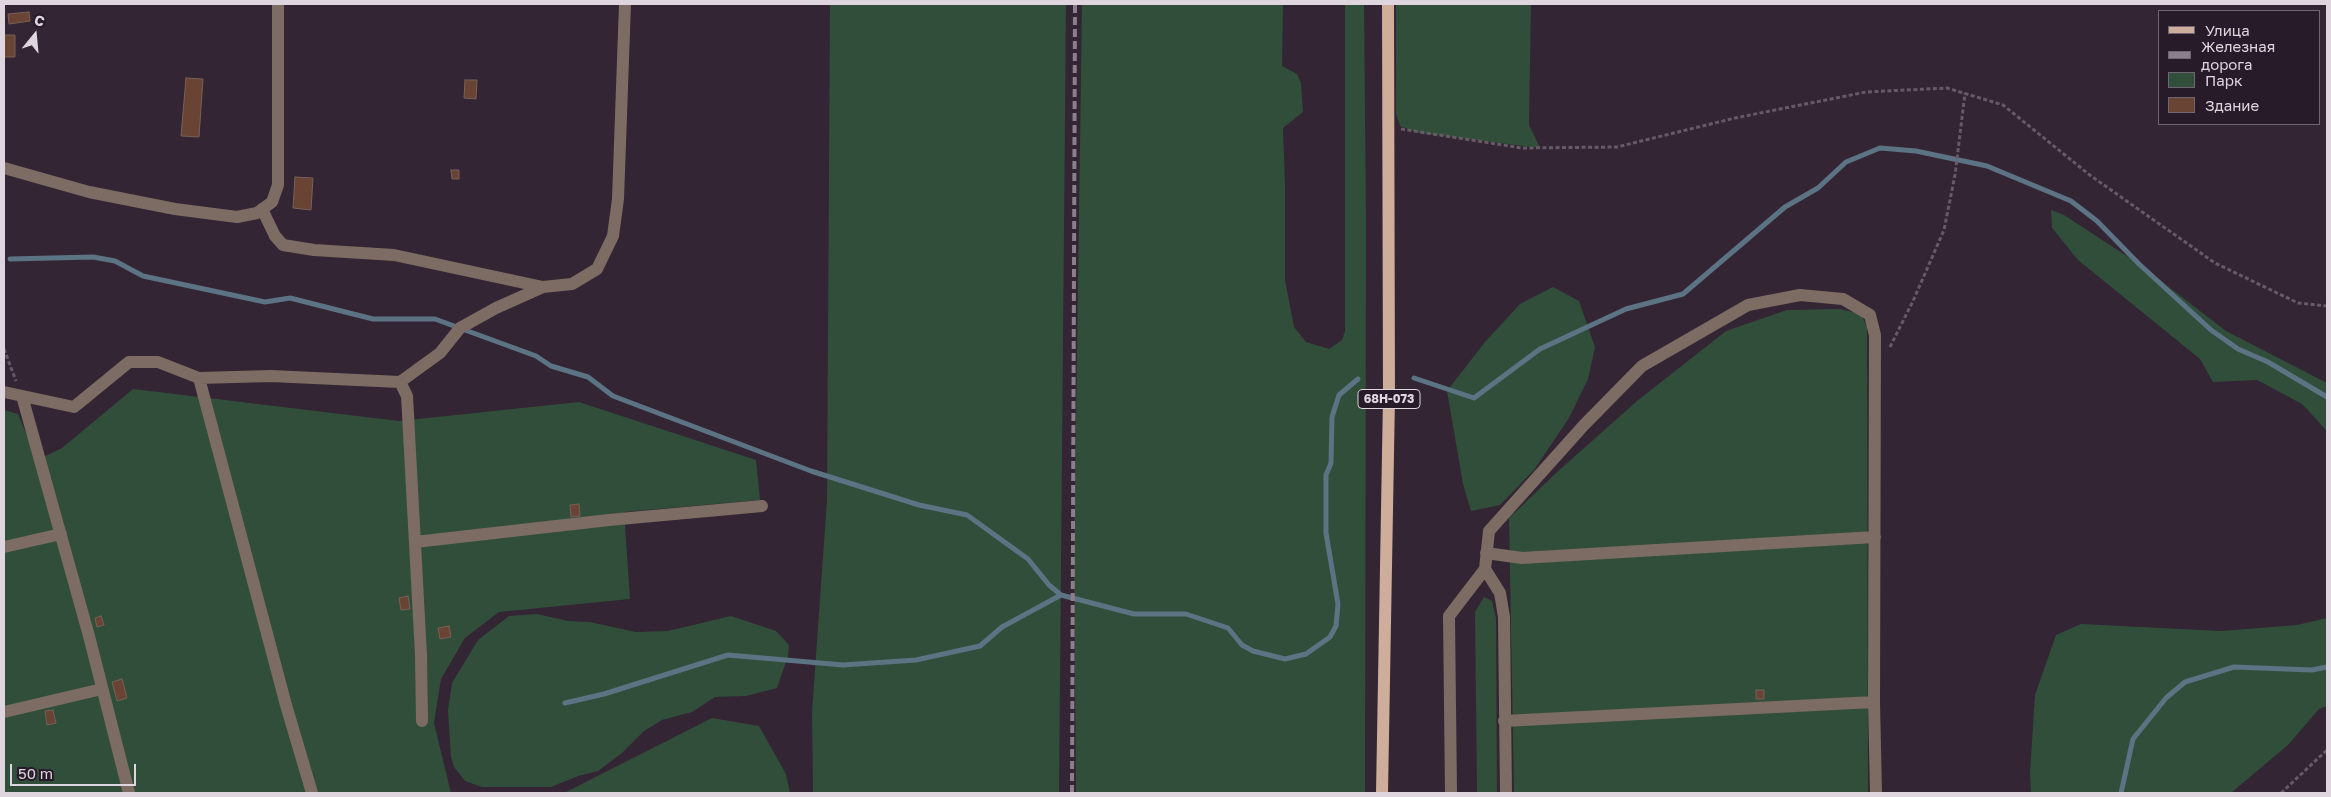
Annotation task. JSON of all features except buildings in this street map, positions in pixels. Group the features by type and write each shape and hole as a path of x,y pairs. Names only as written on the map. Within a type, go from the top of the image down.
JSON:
{"main road":[{"name":"68Н-073","path":"1382,793 1389,397 1388,4"}],"street":[{"path":"4,168 90,192 175,209 237,217 257,213 272,202 278,185 278,4"},
{"path":"262,209 274,236 283,245 314,250 394,255 543,287 572,284 597,269 613,236 618,199 625,4"},
{"path":"4,392 74,407 129,362 158,362 199,378 271,376 400,382 440,353 460,328 496,308 543,287"},
{"path":"1451,793 1449,616 1485,569 1489,531 1584,425 1642,366 1748,305 1800,295 1843,299 1870,315 1875,335 1876,537 1874,702 1876,793"},
{"path":"199,378 312,793"},
{"path":"400,382 407,396 422,721"},
{"path":"22,396 102,689 128,793"},
{"path":"415,542 762,506"},
{"path":"4,547 60,534"},
{"path":"1486,553 1522,558 1876,537"},
{"path":"1485,569 1500,593 1504,617 1506,793"},
{"path":"4,712 102,689"},
{"path":"1504,721 1874,702"}],"path":[{"path":"1388,127 1522,148 1617,147 1734,118 1866,92 1947,88 2003,105 2092,176 2215,263 2298,303 2327,306"},
{"path":"1888,351 1913,301 1944,230 1956,175 1966,93"},
{"path":"4,350 22,396"},
{"path":"2281,793 2327,750"}],"green space":[{"path":"830,4 1066,4 1059,793 813,793 812,712 827,500"},
{"path":"1082,4 1283,4 1282,66 1297,74 1301,83 1303,112 1283,128 1285,280 1294,327 1306,342 1329,349 1342,340 1345,331 1345,4 1364,4 1366,224 1365,793 1076,793 1074,562"},
{"path":"1396,4 1531,4 1529,125 1540,148 1419,133 1400,126 1396,114"},
{"path":"2051,210 2064,215 2139,264 2226,331 2327,383 2327,431 2302,404 2257,380 2213,382 2200,359 2078,260 2052,228"},
{"path":"1553,287 1579,301 1595,347 1588,379 1569,418 1534,470 1500,505 1471,511 1463,484 1447,391 1485,342 1520,304"},
{"path":"1840,309 1861,314 1867,327 1868,793 1514,793 1509,518 1556,473 1637,401 1726,331 1787,310"},
{"path":"133,389 399,421 579,402 756,460 760,500 624,512 630,599 499,612 465,638 441,679 434,723 451,793 4,793 4,410 18,414 37,460 62,448"},
{"path":"1484,597 1492,601 1496,618 1497,793 1477,793 1475,612"},
{"path":"537,614 568,621 590,622 636,632 668,631 731,616 776,631 789,645 788,656 777,688 746,696 715,697 692,712 662,720 644,731 622,753 598,771 578,776 551,787 482,787 465,781 454,767 451,757 448,710 452,683 478,640 509,616"},
{"path":"2327,618 2327,706 2319,709 2288,745 2231,793 2031,793 2030,772 2035,695 2056,635 2081,624 2221,631 2297,625"},
{"path":"712,718 759,726 786,774 790,793 564,793"}],"waterway":[{"path":"1414,378 1474,398 1540,349 1626,309 1683,294 1785,207 1818,188 1846,162 1880,148 1916,151 1987,166 2071,201 2097,221 2139,264 2211,330 2238,349 2268,362 2327,397"},
{"path":"10,259 93,257 115,261 143,276 265,302 290,298 373,319 435,319 536,356 551,366 588,377 613,396 811,471 919,505 967,515 1028,559 1049,585 1061,595 1134,614 1186,614 1228,628 1242,645 1253,651 1285,659 1306,654 1330,637 1336,626 1338,604 1326,533 1326,475 1331,463 1332,417 1339,395 1358,379"},
{"path":"565,703 604,694 728,655 843,665 916,660 980,646 1002,627 1061,595"},
{"path":"2121,793 2133,739 2166,698 2185,682 2234,667 2312,670 2327,667"}],"railway":[{"path":"1072,793 1075,4"}]}
